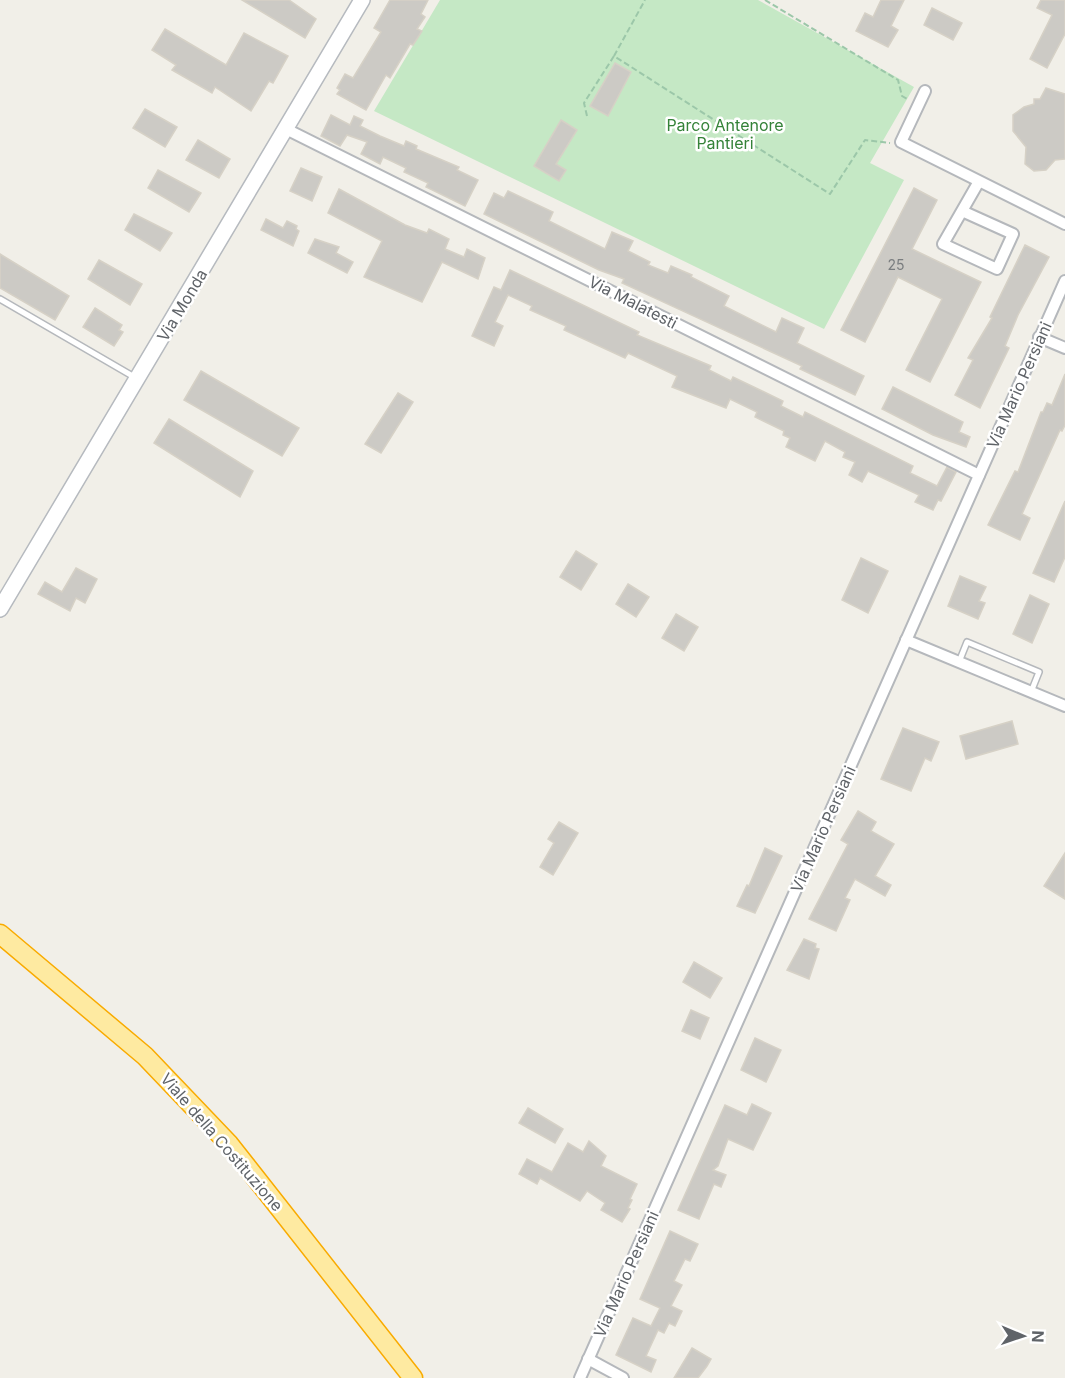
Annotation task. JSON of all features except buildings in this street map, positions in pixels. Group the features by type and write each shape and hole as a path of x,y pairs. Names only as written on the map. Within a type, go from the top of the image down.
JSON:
{"highway":[{"name":"Viale della Costituzione","path":"0,934 146,1056 229,1144 413,1378"}],"main road":[{"name":"Via Monda","path":"0,609 362,0"}],"street":[{"path":"925,92 901,142 978,183 1065,224"},
{"name":"Via Malatesti","path":"286,129 979,475"},
{"path":"962,211 1013,234 997,269 943,244 978,183"},
{"name":"Via Mario Persiani","path":"580,1378 1065,281"},
{"path":"1039,337 1065,348"},
{"path":"906,640 1065,706"},
{"path":"588,1359 623,1378"}],"lane":[{"path":"0,299 137,379"},
{"path":"958,662 967,642 1039,672 1031,692"}],"path":[{"path":"587,116 584,103 614,56 645,0"},
{"path":"765,0 898,80 902,96 918,104"},
{"path":"614,56 830,195 865,140 907,146"}],"green space":[{"name":"Parco Antenore Pantieri","path":"440,0 758,0 914,87 870,163 904,180 824,329 374,111"}]}
